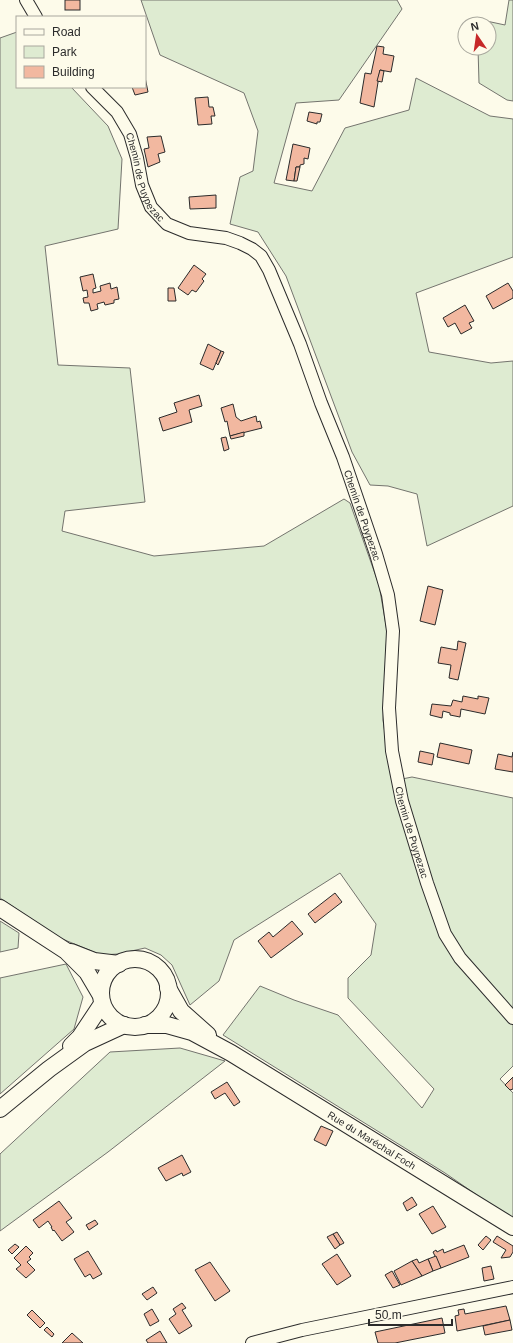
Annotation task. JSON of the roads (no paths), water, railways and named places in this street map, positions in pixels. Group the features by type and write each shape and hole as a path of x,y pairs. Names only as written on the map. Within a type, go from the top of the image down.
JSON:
{"main road":[{"path":"0,908 66,951 87,972 101,999 107,1013 114,1020 124,1025 134,1027 145,1025 157,1018 166,1007 168,998 168,988 165,977 157,968 147,962 136,959 124,961 113,966 106,975 102,984 101,999 80,1037 48,1069"},
{"path":"66,951 94,961 119,964"},
{"name":"Rue du Maréchal Foch","path":"168,988 181,1011 231,1053"},
{"path":"0,1109 48,1069 85,1043 124,1025"},
{"name":"Rue du Maréchal Foch","path":"145,1025 167,1025 192,1032 231,1053 513,1227"}],"street":[{"path":"26,0 35,16"},
{"name":"Chemin de Puypezac","path":"93,88 117,112 130,134 137,158 142,185 151,206 167,224 189,233 226,238 240,243 252,249 261,256 269,270 300,344 321,403 343,457 376,554 388,595 393,631 389,708 392,751 402,801 427,883 445,934 460,958 513,1018"},
{"path":"252,1343 302,1330 513,1287"}]}
